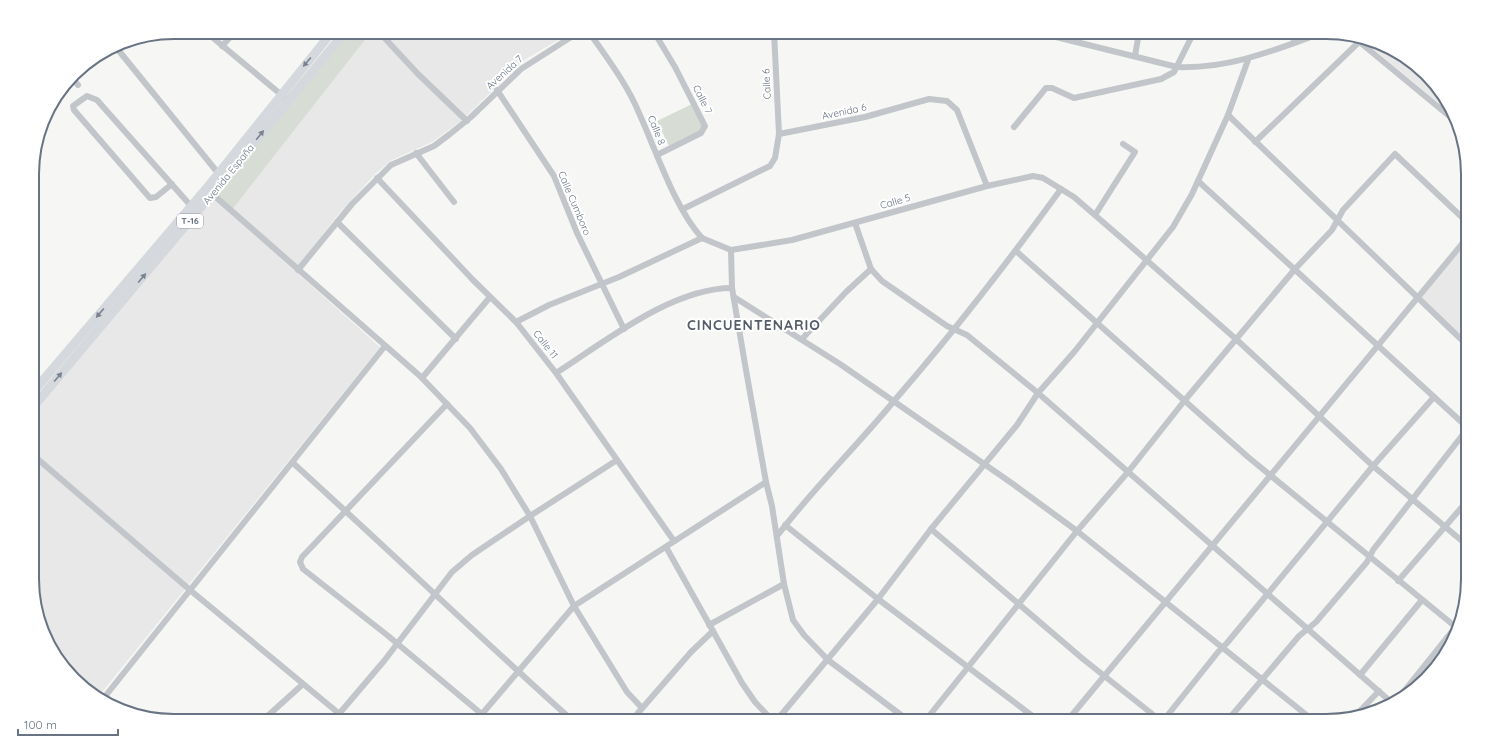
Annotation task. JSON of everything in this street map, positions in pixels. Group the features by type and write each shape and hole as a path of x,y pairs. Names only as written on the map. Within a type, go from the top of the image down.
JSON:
{"highway":[{"name":"Avenida España","path":"39,385 191,206 209,192 218,173 280,94 326,39"},
{"name":"Avenida España","path":"39,400 209,192 339,39"}],"street":[{"path":"214,39 288,101"},
{"path":"222,46 228,39"},
{"path":"386,39 418,74 467,121"},
{"name":"Avenida 7","path":"298,270 352,204 391,165 434,146 467,121 497,90 533,61 569,39"},
{"name":"Calle 8","path":"594,39 615,69 638,111 657,155 692,227 702,238"},
{"name":"Calle 7","path":"657,155 701,133 705,126 675,67 658,39"},
{"name":"Calle 6","path":"774,39 779,134"},
{"path":"1065,39 1177,67 1193,68 1248,60 1305,39"},
{"path":"1135,56 1138,39"},
{"path":"1014,127 1046,88 1052,88 1074,98 1161,79 1174,72 1191,39"},
{"path":"1294,39 1297,42"},
{"path":"1255,142 1355,43"},
{"path":"1364,45 1447,114"},
{"path":"119,51 218,173"},
{"path":"781,714 878,599 931,529 983,464 1017,425 1038,394 1098,323 1148,261 1173,227 1198,181 1228,115 1248,60"},
{"name":"Calle Cumboro","path":"497,90 554,176 577,233 624,329"},
{"path":"172,184 156,197 150,198 74,110 74,106 87,96 97,100 172,184 191,206"},
{"name":"Avenida 6","path":"779,134 865,117 929,99 947,101 957,110 987,186"},
{"path":"1228,115 1337,222 1461,339"},
{"path":"683,209 770,166 774,158 779,134"},
{"path":"1095,215 1136,152 1123,144"},
{"path":"416,153 454,202"},
{"path":"931,714 1077,531 1128,472 1184,400 1237,340 1295,269 1332,230 1343,210 1396,154 1461,216"},
{"name":"Calle 5","path":"731,250 792,240 987,186 1033,176 1043,178 1061,189 1095,215 1237,340 1373,466 1461,540"},
{"name":"Calle 11","path":"377,178 516,322 556,373 674,541"},
{"path":"1198,181 1461,421"},
{"path":"777,536 785,525 894,402 954,329 1016,251 1061,189"},
{"path":"209,192 422,378 470,428 501,468 530,516 574,606 627,692 642,708"},
{"path":"337,222 456,339"},
{"path":"855,223 871,269 882,281 899,295 966,335 1038,394 1388,699"},
{"path":"516,322 550,305 602,284 702,238 731,250 732,288 766,482 772,506 784,584 793,620 804,635 828,660 900,714"},
{"path":"1073,714 1461,245"},
{"path":"1016,251 1270,475 1398,581 1453,623"},
{"path":"802,339 846,292 871,269"},
{"path":"556,373 624,329 662,307 690,294 717,288 732,288"},
{"path":"422,378 456,339 490,296"},
{"path":"734,297 802,339 1077,531 1306,714"},
{"path":"105,695 260,500 293,463 385,346"},
{"path":"1168,714 1373,466 1434,396"},
{"path":"447,404 302,557 300,562 303,569 397,644 481,714 574,606 766,482"},
{"path":"1233,714 1262,678 1321,616 1367,562 1372,550 1413,500 1461,437"},
{"path":"39,460 190,590 339,713 397,644 452,572 472,555 617,460"},
{"path":"293,463 565,714"},
{"path":"1398,581 1446,528 1461,509"},
{"path":"785,525 878,599 1029,714"},
{"path":"931,529 1104,675 1153,714"},
{"path":"666,547 742,683 755,702 768,714"},
{"path":"709,625 784,584"},
{"path":"1360,675 1422,600"},
{"path":"637,714 691,652 713,631"},
{"path":"1410,684 1448,638"},
{"path":"270,714 304,684"},
{"path":"1362,709 1379,691"}],"shaded area":[{"path":"333,39 560,39 524,60 461,121 432,142 392,160 375,174 336,217 295,271 380,347 102,693 85,680 62,654 49,631 40,597 39,394 176,231"},
{"path":"339,39 366,39 231,211 212,194"},
{"path":"1371,47 1386,53 1415,73 1427,85 1442,106"},
{"path":"692,104 704,129 669,146 657,121"},
{"path":"1461,250 1461,336 1420,298"}],"district":[{"name":"CINCUENTENARIO","path":"754,325"}]}
